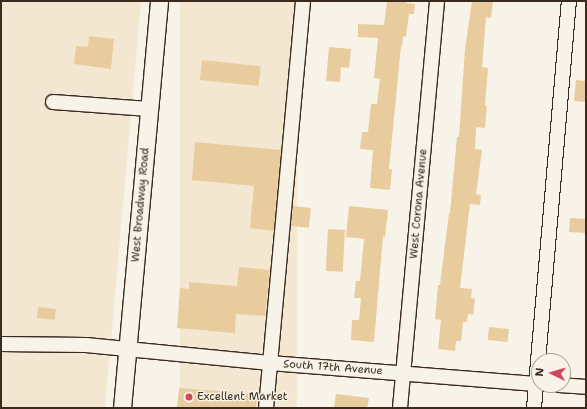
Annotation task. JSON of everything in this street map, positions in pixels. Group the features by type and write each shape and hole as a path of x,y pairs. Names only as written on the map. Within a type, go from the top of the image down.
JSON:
{"main road":[{"name":"West Broadway Road","path":"122,408 159,1"}],"street":[{"path":"266,408 303,1"},
{"name":"West Corona Avenue","path":"400,408 437,1"},
{"path":"541,353 569,1"},
{"path":"53,102 149,109"},
{"name":"South 17th Avenue","path":"1,344 86,345 270,363 531,383"},
{"path":"571,386 586,387"},
{"path":"534,408 536,393"}],"shaded area":[{"path":"1,1 141,1 105,408 1,408"},
{"path":"180,1 297,1 297,408 180,408"}],"building":[{"path":"387,1 406,1 406,3 415,4 414,14 409,14 406,36 403,37 401,46 389,169 392,169 390,190 370,188 373,150 360,149 362,132 368,132 371,104 377,104 380,79 374,78 378,38 358,37 358,24 384,25"},
{"path":"472,1 493,1 491,18 486,17 482,67 488,68 485,128 476,127 475,149 482,150 476,194 481,195 480,205 470,204 460,288 472,289 471,298 475,299 473,315 468,314 467,322 463,322 461,341 456,341 455,351 438,349 441,320 435,319 438,285 440,285 450,213 457,137 459,137 465,49"},
{"path":"89,36 114,39 111,69 74,64 76,46 88,47"},
{"path":"329,47 351,49 349,68 341,67 340,82 326,81"},
{"path":"202,60 261,66 259,86 200,80"},
{"path":"576,80 586,81 586,102 574,101"},
{"path":"195,142 281,150 274,231 250,228 254,186 192,180"},
{"path":"293,206 311,208 309,228 291,226"},
{"path":"349,206 388,210 385,237 383,236 374,342 351,340 352,320 359,320 361,298 354,298 356,281 360,281 364,239 346,237"},
{"path":"570,218 586,219 585,233 569,232"},
{"path":"328,229 345,230 343,272 326,271"},
{"path":"239,267 270,270 265,316 236,314 235,333 177,328 180,288 189,289 189,282 237,286"},
{"path":"38,307 56,309 55,320 37,318"},
{"path":"489,327 509,329 508,342 488,340"},
{"path":"179,388 257,394 256,408 177,408"},
{"path":"336,394 369,398 367,408 334,408"}],"place":[{"name":"Excellent Market","path":"189,397"}]}
